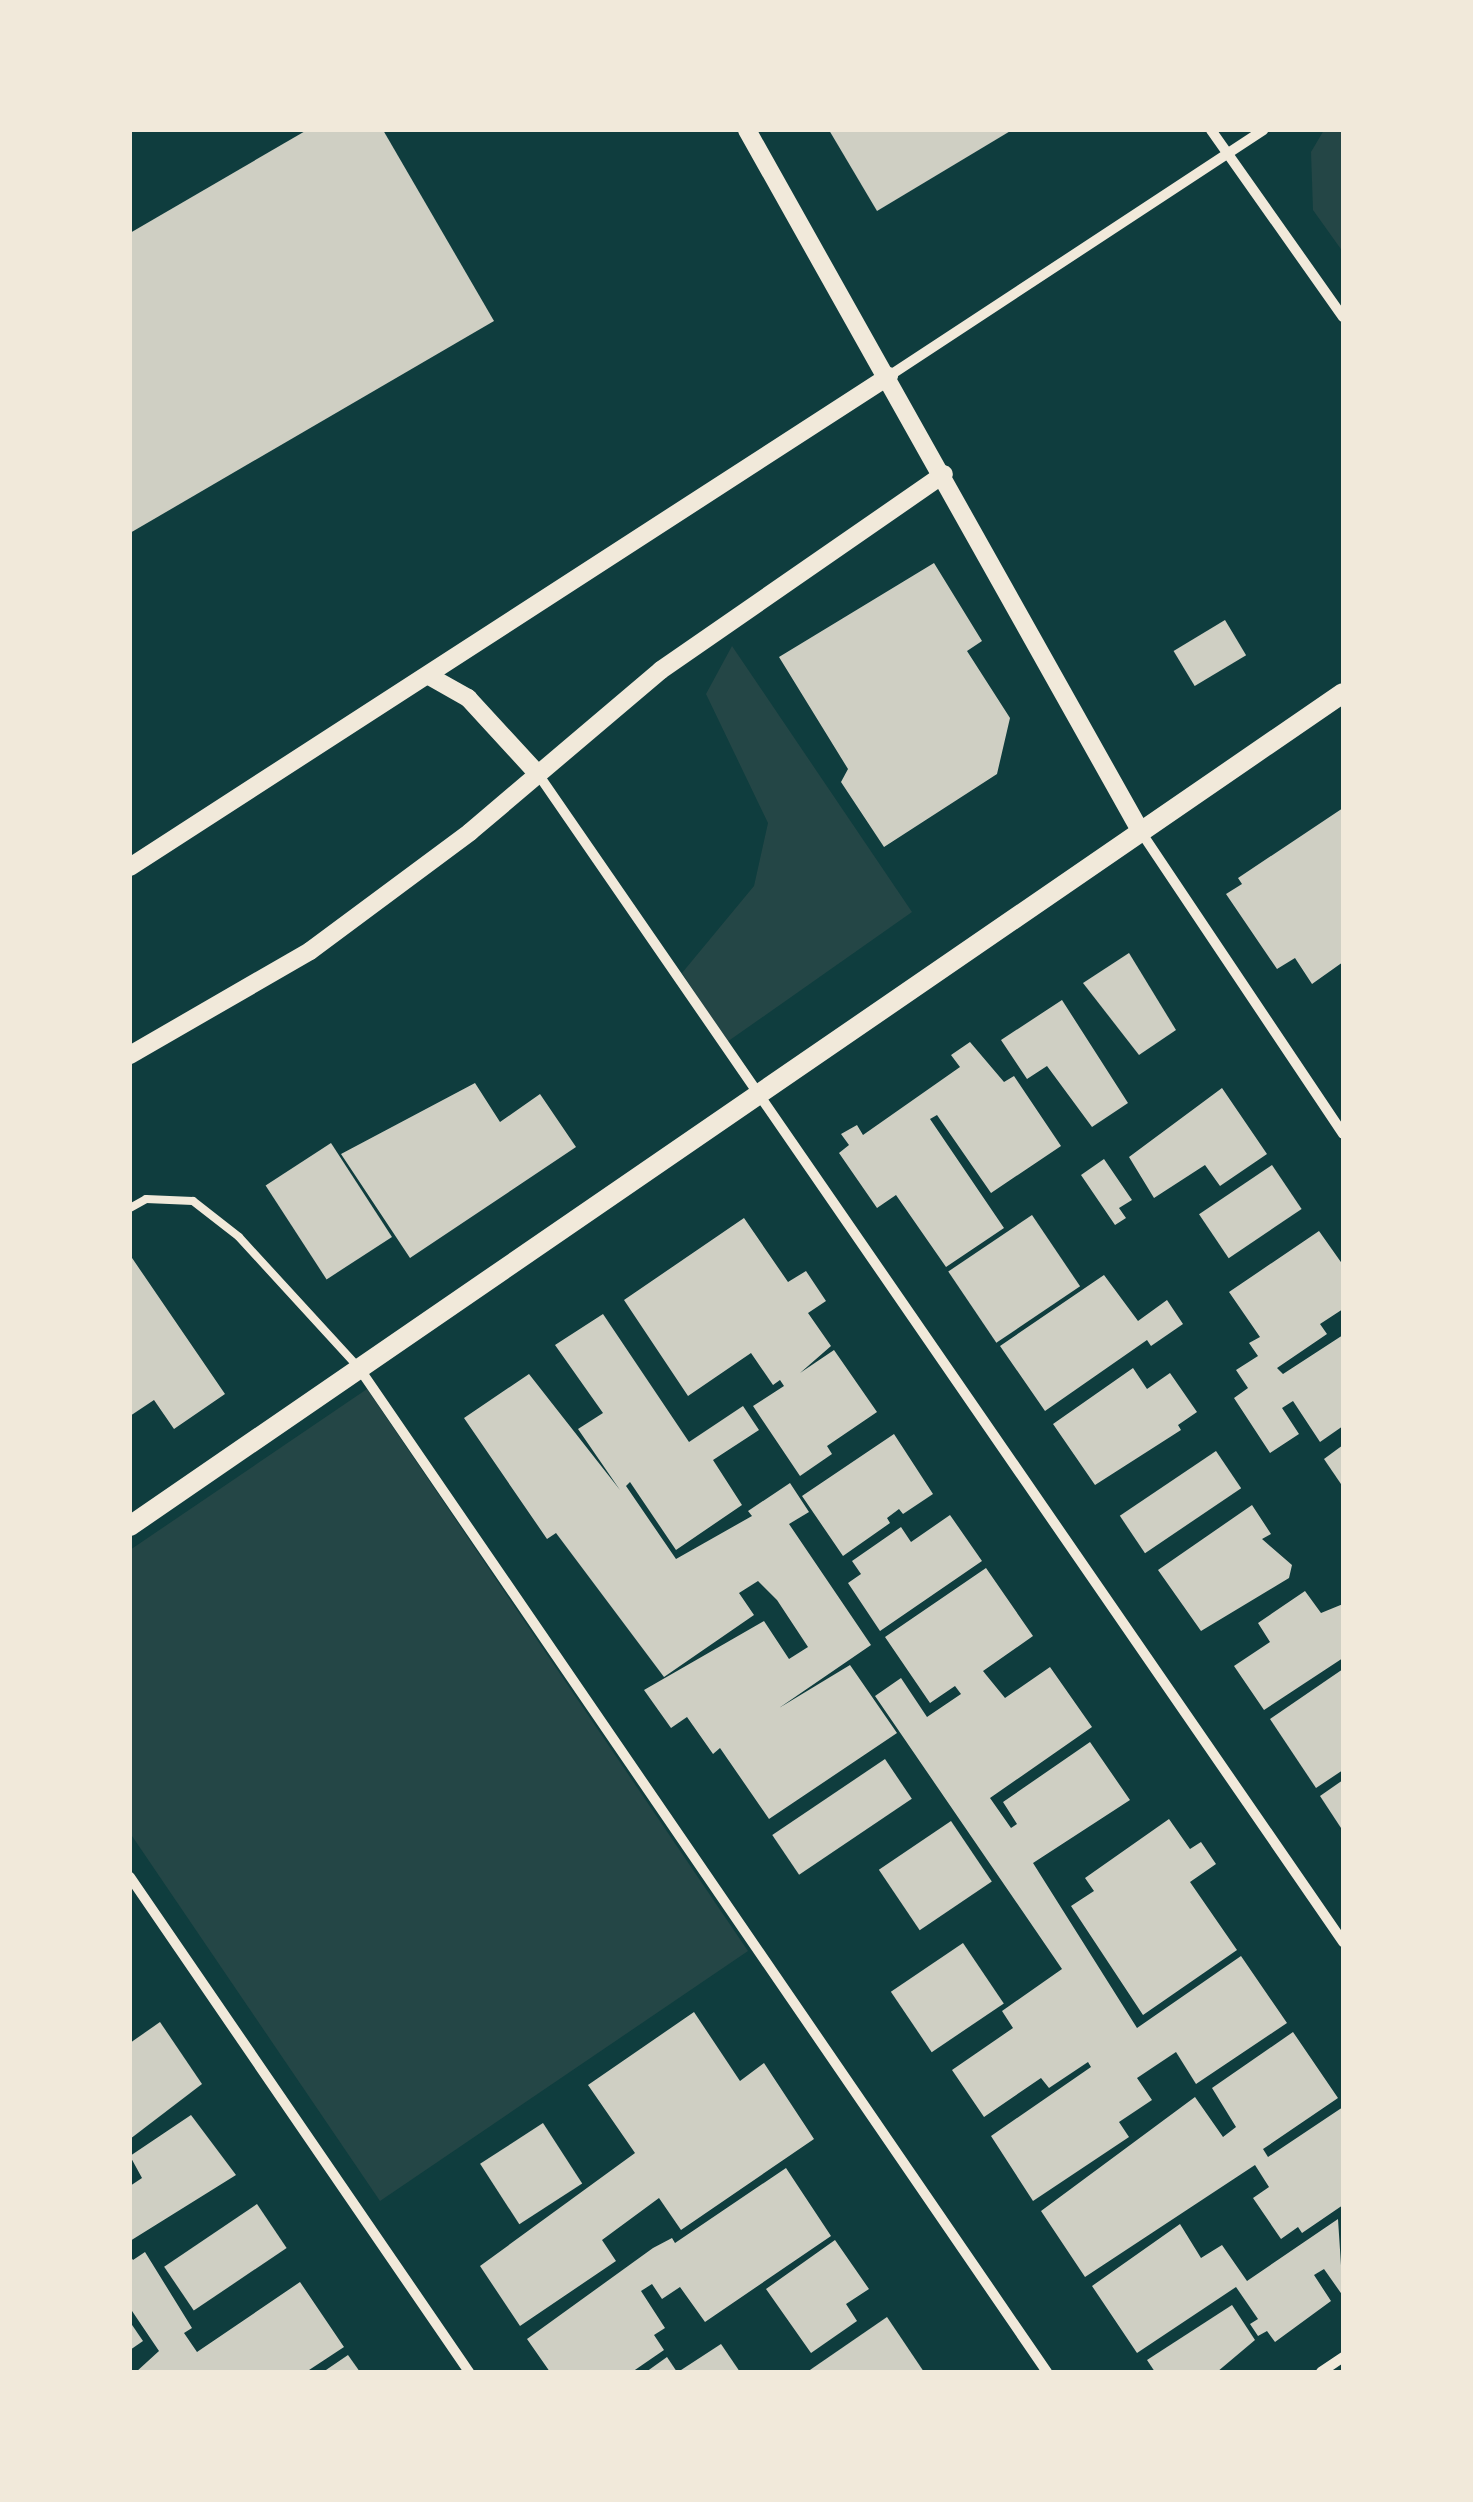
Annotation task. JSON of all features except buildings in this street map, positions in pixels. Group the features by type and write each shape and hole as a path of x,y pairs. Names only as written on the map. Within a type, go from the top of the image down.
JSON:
{"main road":[{"path":"130,1526 1343,693"}],"street":[{"path":"747,130 889,376 1141,832 1343,1134"},
{"path":"1211,130 1343,317"},
{"path":"130,867 1264,130"},
{"path":"131,1053 310,952 702,640 944,474"},
{"path":"429,676 468,698 537,773 756,1096 1343,1942"},
{"path":"359,1368 1047,2372"},
{"path":"130,1877 468,2372"},
{"path":"1321,2372 1343,2357"}],"lane":[{"path":"130,1208 146,1199 193,1201 239,1237 359,1368"}],"shaded area":[{"path":"1324,130 1343,130 1343,252 1313,210 1311,152"},
{"path":"732,646 912,912 727,1042 682,973 754,886 768,823 706,694"},
{"path":"367,1389 748,1951 380,2201 130,1833 130,1550"}]}
